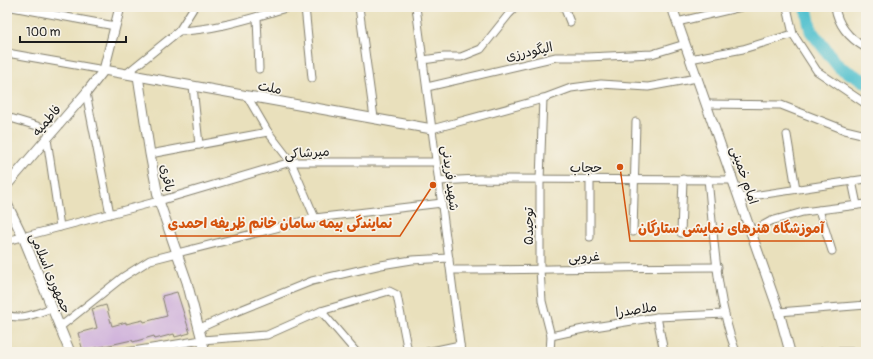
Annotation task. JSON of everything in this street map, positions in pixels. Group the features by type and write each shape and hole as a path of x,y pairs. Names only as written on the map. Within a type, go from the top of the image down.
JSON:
{"street":[{"path":"12,7 115,26"},
{"path":"55,7 57,16"},
{"path":"7,53 104,70 120,7"},
{"path":"126,74 179,31 194,7"},
{"path":"179,31 198,30 290,7"},
{"path":"304,7 312,78"},
{"path":"359,7 374,118"},
{"name":"شهید فریدنی","path":"416,7 461,349"},
{"path":"423,60 444,57 461,57 481,49 516,7"},
{"path":"564,7 570,22"},
{"name":"امام خمینی","path":"672,7 779,312 790,352"},
{"path":"677,22 741,7"},
{"path":"788,7 793,34 816,71 866,104"},
{"path":"835,7 836,15 845,32 857,43 866,48"},
{"path":"257,16 259,68"},
{"path":"690,59 743,49 793,34"},
{"name":"الیگودرزی","path":"427,87 556,56 586,57 652,54 685,44"},
{"name":"ملت","path":"104,70 432,129"},
{"name":"فاطمیه","path":"7,185 104,70"},
{"name":"باقری","path":"138,76 159,201 187,282 205,352"},
{"path":"432,129 543,98 571,88 601,84 648,87 697,78"},
{"path":"193,86 199,145"},
{"path":"86,93 110,214"},
{"path":"247,96 268,132 291,162 315,218"},
{"name":"توحید۵","path":"543,98 540,180 540,270 542,301 551,336 550,352"},
{"path":"706,104 781,105 845,130 866,135"},
{"path":"7,117 54,131"},
{"path":"633,232 636,122"},
{"path":"150,154 268,132"},
{"path":"787,135 796,189"},
{"path":"47,139 60,227"},
{"name":"میرشاکی","path":"7,241 159,201 291,162 436,162"},
{"name":"حجاب","path":"439,181 479,179 733,180"},
{"path":"590,179 590,237"},
{"path":"681,232 683,179"},
{"path":"708,179 725,314 730,337 736,352"},
{"path":"739,198 866,179"},
{"path":"852,181 857,205"},
{"path":"60,327 124,277 150,260 315,218 442,203"},
{"name":"جمهوری اسلامی","path":"7,204 23,237 70,352"},
{"path":"751,232 771,221 803,212 866,204"},
{"path":"819,210 832,252"},
{"path":"200,328 312,281 381,264 412,260 449,258"},
{"name":"غروبی","path":"450,270 718,267"},
{"path":"127,352 202,340 267,335 321,311 389,291 397,295 408,352"},
{"path":"779,312 866,305"},
{"path":"7,315 23,318 52,308"},
{"path":"321,311 356,352"},
{"name":"ملاصدرا","path":"551,336 588,328 657,317 725,314"},
{"path":"657,317 664,352"},
{"path":"427,352 461,349"},
{"path":"822,352 852,352"}],"building":[{"path":"177,292 190,333 175,337 174,334 155,339 154,336 133,342 132,340 83,351 78,333 97,328 92,309 106,305 112,326 126,322 126,324 143,320 144,322 167,316 162,296"}],"waterway":[{"path":"806,7 811,31 839,67 866,82"}],"place":[{"name":"آموزشگاه هنرهای نمایشی ستارگان","path":"620,167"},
{"name":"نمایندگی بیمه سامان خانم ظریفه احمدی","path":"433,185"}]}
